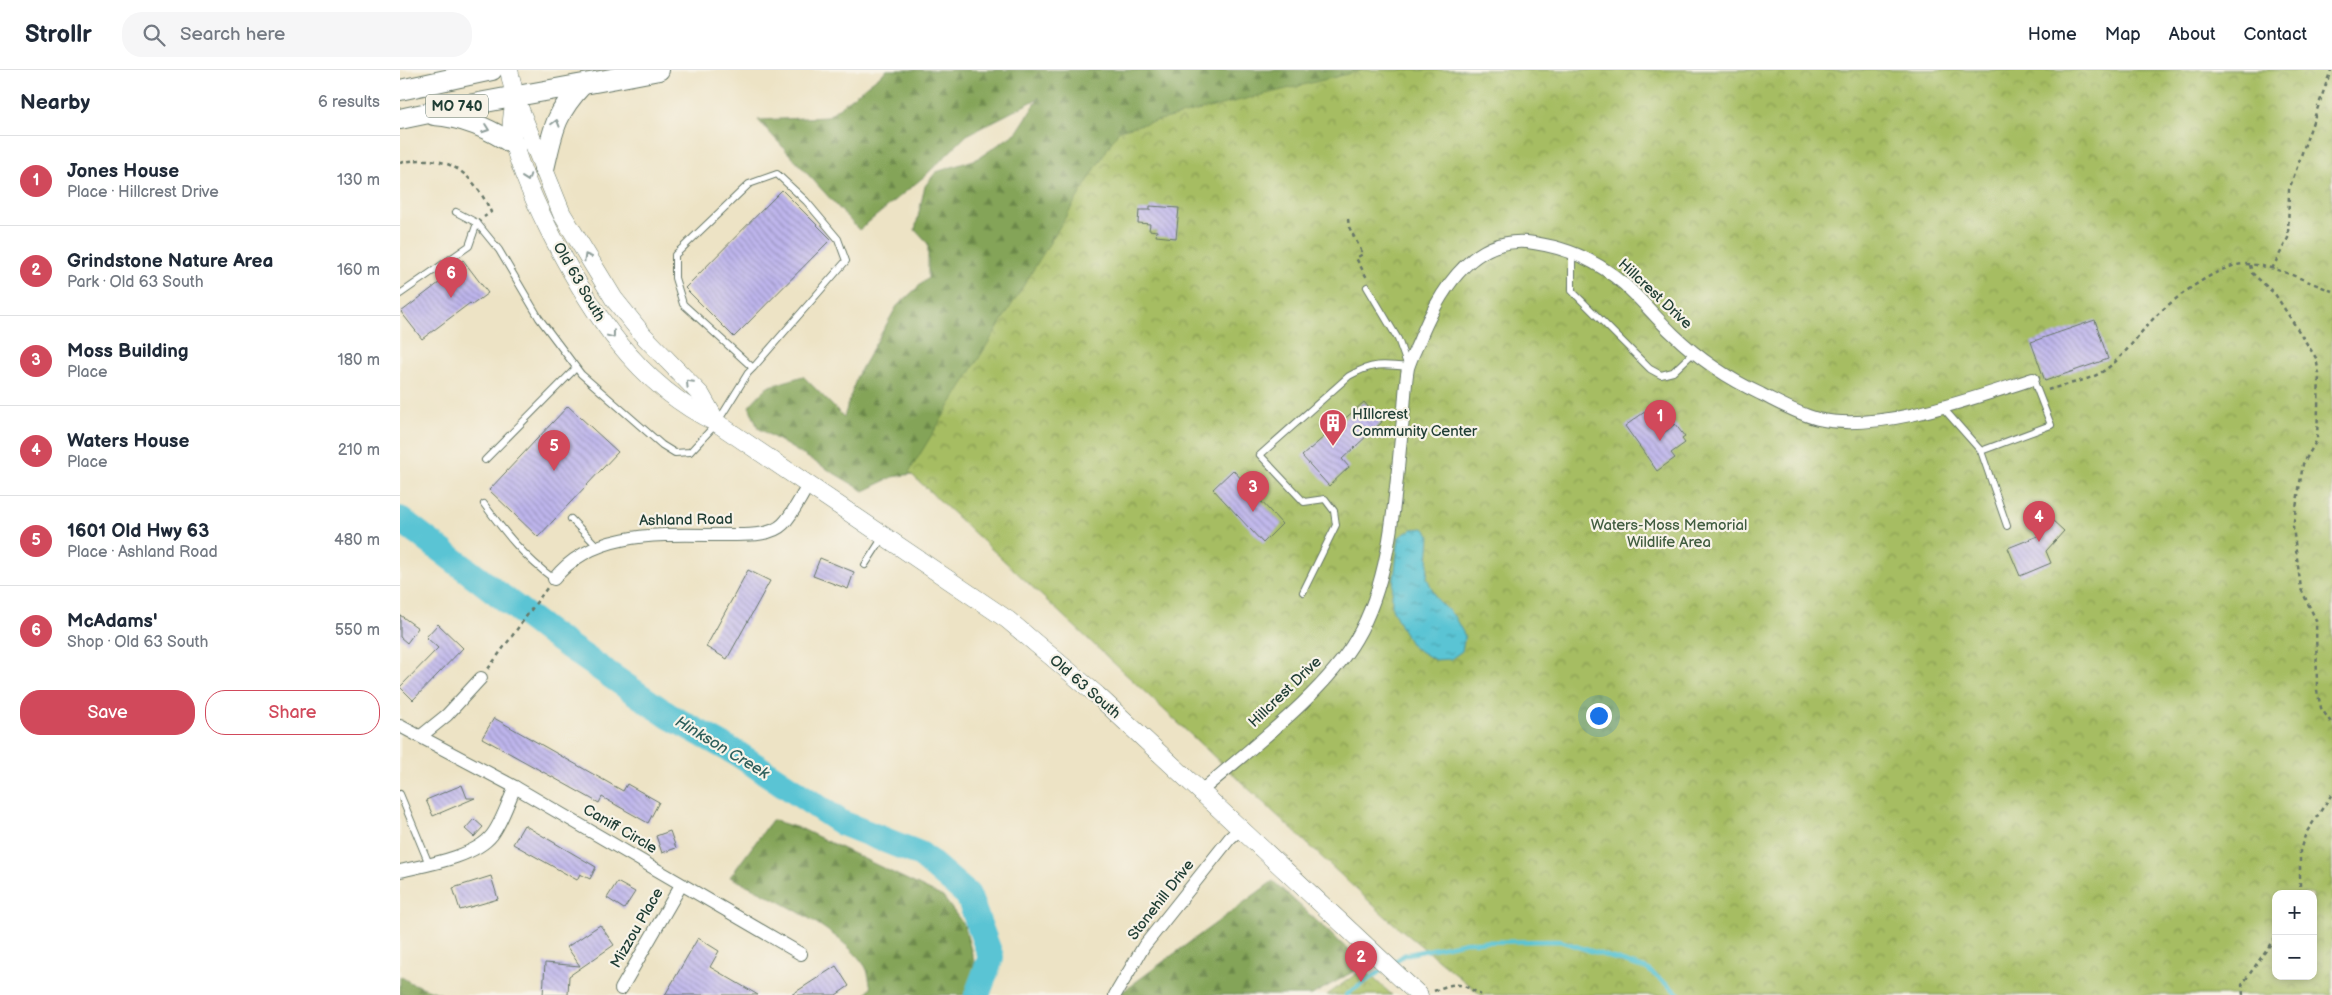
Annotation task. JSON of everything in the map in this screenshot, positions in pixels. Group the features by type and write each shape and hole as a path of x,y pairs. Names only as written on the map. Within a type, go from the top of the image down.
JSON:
{"main road":[{"name":"MO 740","path":"400,90 451,75 492,70"},
{"name":"Old 63 South","path":"509,70 515,97 562,214 614,299 643,335 701,395 717,423"},
{"name":"MO 740","path":"400,119 478,102 515,97 659,70"},
{"path":"544,169 557,116 567,101 582,85"},
{"name":"Old 63 South","path":"515,97 512,134 534,200 575,281 603,323 642,370 690,410 717,423 1008,620 1097,695 1419,995"},
{"path":"422,114 445,116 470,123 497,133 516,146"}],"street":[{"name":"Hillcrest Drive","path":"1200,792 1304,700 1330,674 1357,638 1378,589 1390,528 1408,367 1442,294 1458,272 1475,256 1496,245 1521,240 1548,245 1572,253 1613,275 1674,335 1714,367 1748,388 1819,419 1857,422 1929,412 2033,379"},
{"name":"Ashland Road","path":"554,579 563,568 582,553 632,537 758,534 782,525 808,486"},
{"path":"400,726 421,736 447,715 481,678"},
{"name":"Caniff Circle","path":"421,736 515,786 801,954"},
{"path":"400,871 464,854 482,845 492,835 515,786"},
{"name":"Stonehill Drive","path":"1114,995 1144,946 1230,838 1240,829"},
{"name":"Mizzou Place","path":"621,989 681,884"}],"lane":[{"path":"456,212 477,223 499,250 539,318 576,368 662,445 675,453 690,452 717,423 753,368 846,261 838,239 806,201 776,174 749,184 675,256 675,278 683,304 753,368"},
{"path":"400,294 469,246 477,223"},
{"path":"1572,253 1572,291 1650,369 1662,375 1673,372 1694,352"},
{"path":"1303,592 1336,525 1334,511 1324,499 1304,502 1260,455 1349,376 1365,367 1382,364 1408,367 1398,339 1367,287"},
{"path":"485,460 576,368"},
{"path":"1980,451 2051,425 2033,379"},
{"path":"1943,408 1980,451 2007,526"},
{"path":"484,504 511,542 535,566 554,579"},
{"path":"571,518 598,547"},
{"path":"865,565 884,535"},
{"path":"400,794 428,864"}],"path":[{"path":"2272,269 2288,238 2289,190 2331,70"},
{"path":"400,163 408,161 449,164 466,174 482,190 491,212 477,223"},
{"path":"1348,219 1349,227 1363,254 1356,258 1367,277 1367,287"},
{"path":"2250,265 2252,273 2275,294 2316,358 2319,374 2317,440 2303,464 2293,527 2301,589 2316,620 2317,690 2321,708 2332,724"},
{"path":"2038,393 2101,373 2118,359 2156,316 2204,278 2225,268 2250,265 2272,269 2332,291"},
{"path":"494,661 542,594"},
{"path":"2300,890 2300,850 2306,832 2332,794"},
{"path":"2243,995 2242,985 2272,942"},
{"path":"1427,995 1452,983 1464,985 1481,995"}],"green space":[{"path":"887,70 2316,70 974,464 893,477 864,491 758,428 749,406 767,387 803,376 844,417 857,376 897,306 928,278 928,244 915,230 925,186 936,172 977,159 1017,132 1039,98 967,135 926,175 859,230 758,120 827,117"},
{"name":"Waters-Moss Memorial Wildlife Area","path":"1364,70 2332,70 2332,995 1481,995 1386,917 909,472 1119,130"},
{"path":"772,820 802,829 943,897 964,925 974,961 976,974 964,995 865,995 871,988 868,974 865,966 854,952 839,939 803,915 730,877"},
{"path":"1273,881 1365,965 1312,995 1118,995"},
{"path":"1363,969 1392,995 1327,995"},
{"path":"400,976 411,983 444,995 400,995"}],"water":[{"path":"1424,528 1430,535 1427,578 1436,598 1454,616 1465,636 1462,651 1451,659 1435,660 1413,647 1392,608 1399,537 1412,529"}],"building":[{"path":"782,190 831,239 734,337 685,288"},
{"path":"1150,206 1179,208 1176,238 1156,236 1157,231 1149,230 1150,224 1138,223 1139,210 1150,210"},
{"path":"463,260 488,293 472,305 470,303 422,339 401,312 448,276 446,273"},
{"path":"2095,320 2108,359 2045,381 2031,342"},
{"name":"HIllcrest Community Center","path":"1364,402 1382,422 1342,459 1349,467 1329,486 1302,456"},
{"path":"568,406 618,452 538,537 489,490"},
{"path":"1646,411 1662,434 1675,424 1685,437 1682,439 1685,443 1671,453 1675,458 1657,471 1625,426"},
{"path":"1233,470 1247,485 1255,478 1264,488 1260,492 1264,496 1260,500 1282,524 1263,543 1213,489"},
{"path":"2052,520 2064,531 2046,551 2051,563 2020,576 2008,548 2038,536"},
{"path":"820,558 854,572 848,589 813,576"},
{"path":"748,570 770,581 727,659 706,647"},
{"path":"400,615 418,628 407,643 400,637"},
{"path":"438,624 463,648 413,700 400,687 438,648 426,637"},
{"path":"494,718 623,791 627,784 659,802 648,823 602,797 599,803 482,738"},
{"path":"462,785 467,798 475,798 433,816 426,800"},
{"path":"474,819 483,827 474,837 465,829"},
{"path":"524,825 596,867 590,879 580,874 577,880 513,844"},
{"path":"670,831 676,848 662,853 656,836"},
{"path":"491,876 498,899 460,910 453,888"},
{"path":"617,882 635,892 624,909 607,898"},
{"path":"600,925 614,945 569,976 568,995 543,995 545,963 580,966 567,947"},
{"path":"698,938 719,951 710,967 758,995 665,995"},
{"path":"836,966 849,986 836,995 791,995"}],"waterway":[{"name":"Hinkson Creek","path":"400,519 548,632 669,716 738,754 842,823 920,854 968,895 991,957 977,995"},
{"path":"1392,964 1404,955 1466,942 1560,941 1647,969 1680,995"},
{"path":"1346,995 1385,968"}],"place":[{"name":"McAdams'","path":"451,298"},
{"name":"Jones House","path":"1660,441"},
{"name":"HIllcrest Community Center","path":"1333,447"},
{"name":"1601 Old Hwy 63","path":"554,471"},
{"name":"Moss Building","path":"1253,512"},
{"name":"Waters House","path":"2039,542"},
{"name":"Grindstone Nature Area","path":"1361,982"}]}
